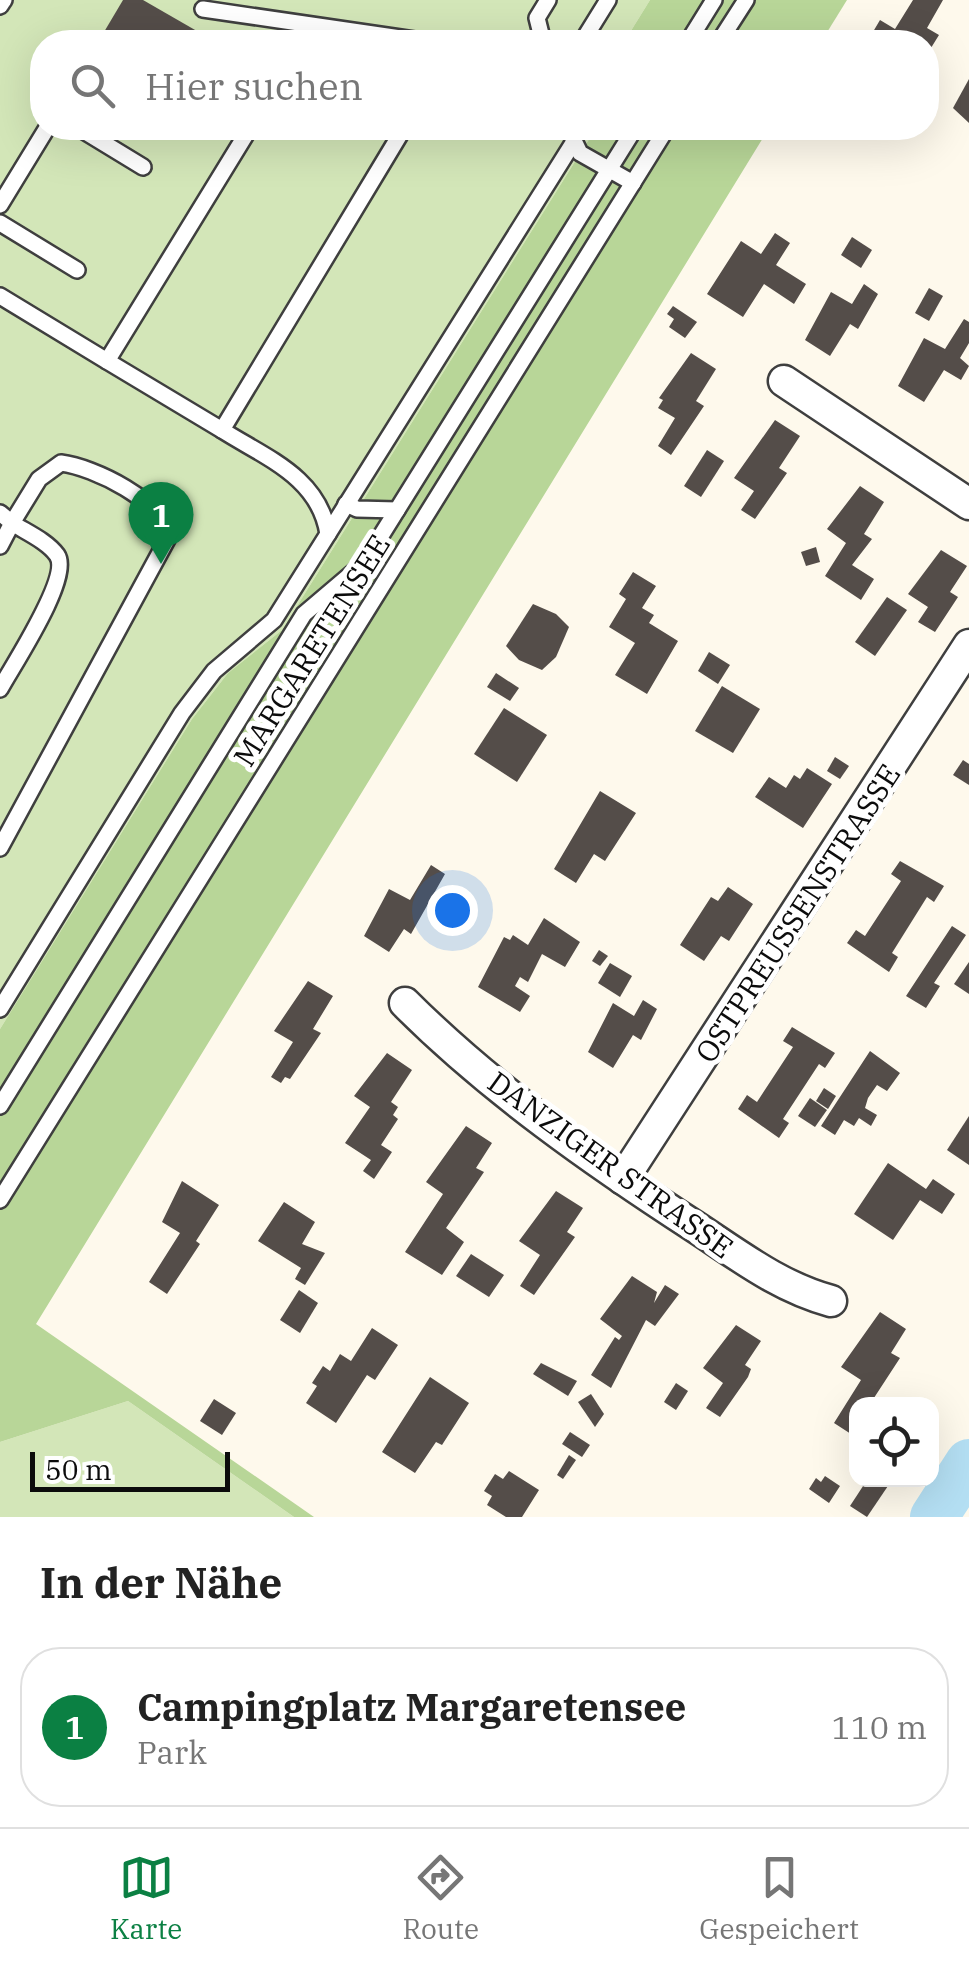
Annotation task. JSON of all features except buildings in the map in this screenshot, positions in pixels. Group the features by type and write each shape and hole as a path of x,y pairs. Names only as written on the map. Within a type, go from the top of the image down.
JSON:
{"street":[{"path":"784,381 969,504"},
{"name":"OSTPREUSSENSTRASSE","path":"623,1179 969,646"},
{"name":"DANZIGER STRASSE","path":"405,1002 463,1056 623,1179 792,1290 831,1301"}],"lane":[{"path":"532,0 540,30"},
{"path":"538,18 548,0"},
{"path":"589,30 608,0"},
{"path":"695,30 714,0"},
{"path":"727,30 746,0"},
{"path":"203,9 334,30"},
{"path":"0,205 39,140"},
{"path":"98,140 143,167"},
{"path":"107,361 243,140"},
{"path":"222,430 397,140"},
{"path":"0,1009 182,713 214,671 274,620 567,140"},
{"path":"575,140 608,172 633,183"},
{"name":"MARGARETENSEE","path":"0,1106 304,614 364,563 628,140"},
{"name":"MARGARETENSEE","path":"0,1200 660,140"},
{"path":"0,223 77,270"},
{"path":"0,296 303,482 324,508 328,534"},
{"path":"0,546 6,518 39,479 61,463 85,466 152,506 166,521 169,536 0,848"},
{"path":"346,504 357,510 397,510"},
{"path":"0,689 56,587 61,568 58,556 45,544 6,518"},
{"path":"274,620 304,614"}],"green space":[{"path":"0,0 650,0 631,30 30,30 30,140 588,140 282,630 228,673 192,719 0,1029"},
{"path":"650,0 847,0 828,30 631,30"},
{"path":"588,140 762,140 36,1324 314,1517 294,1517 128,1401 0,1442 0,1029 192,719 228,673 282,630"},
{"path":"128,1401 294,1517 0,1517 0,1442"}],"waterway":[{"path":"934,1517 969,1463"}],"place":[{"name":"Campingplatz Margaretensee","path":"161,564"}]}
